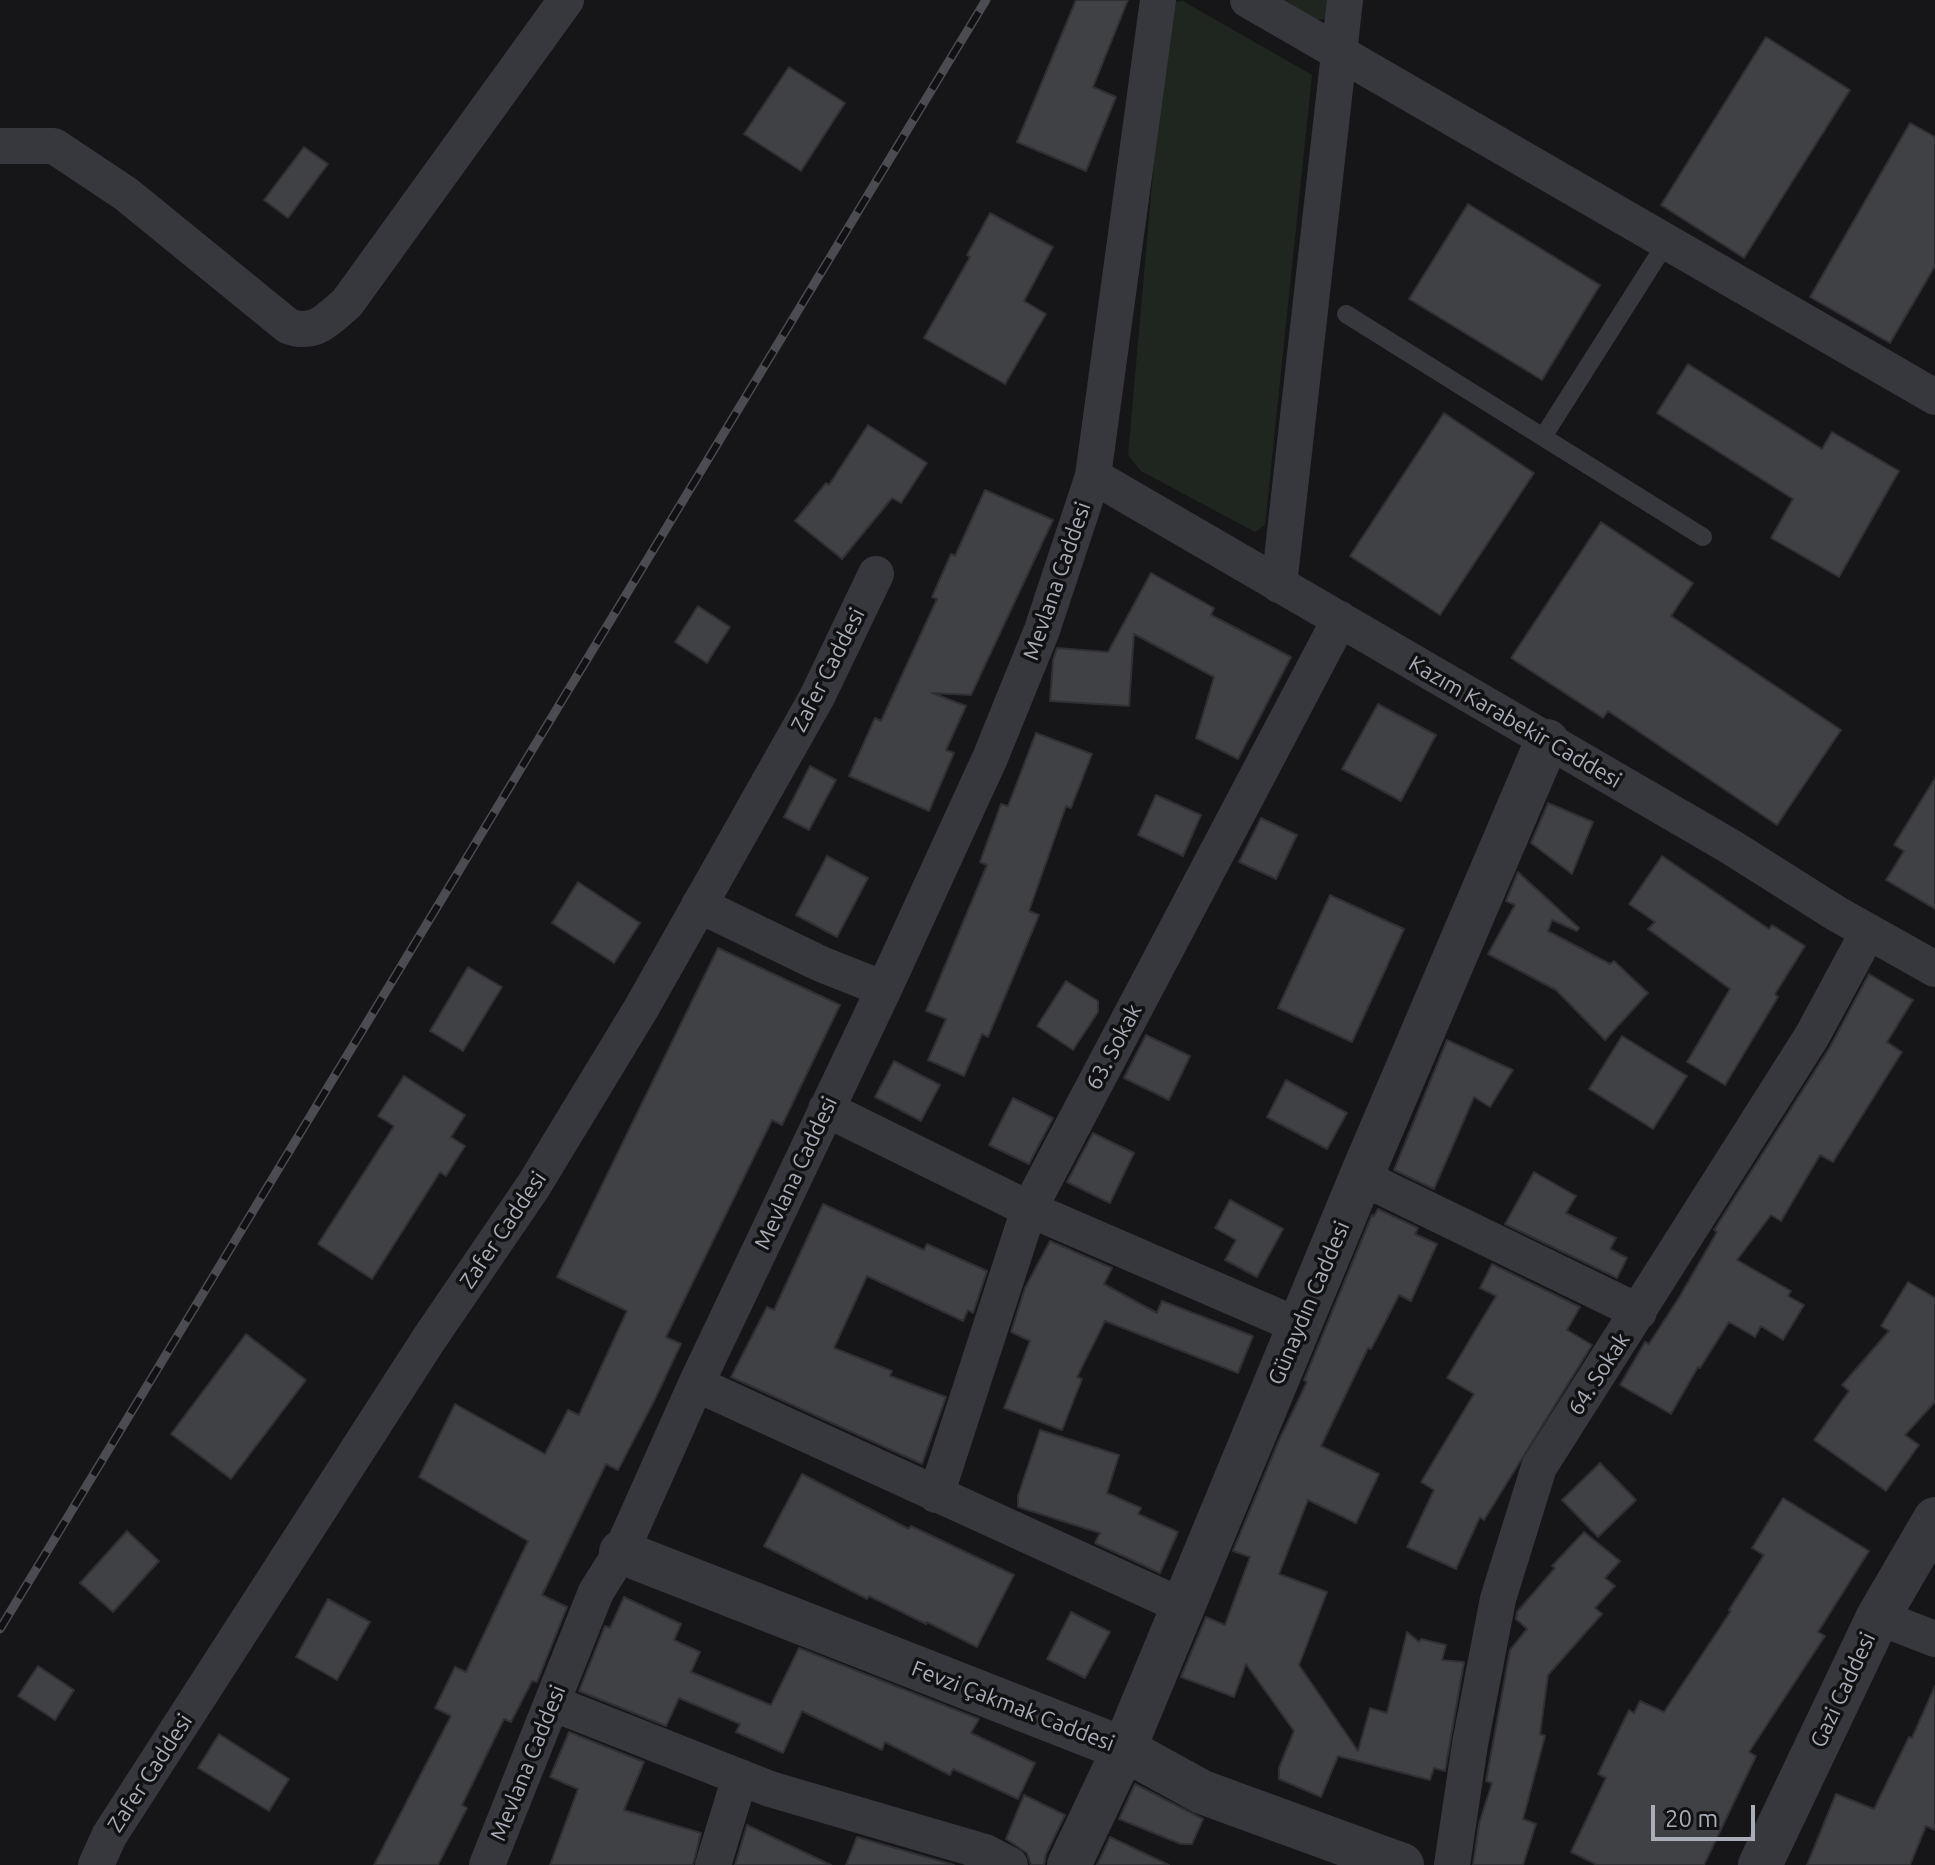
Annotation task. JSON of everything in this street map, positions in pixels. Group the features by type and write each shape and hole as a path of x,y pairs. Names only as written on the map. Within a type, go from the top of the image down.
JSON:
{"street":[{"path":"0,146 54,146 126,194 288,326 301,331 319,326 347,303 566,0"},
{"name":"Mevlana Caddesi","path":"487,1865 596,1592 621,1552 696,1384 884,989 990,758 1042,630 1093,476 1158,0"},
{"path":"1248,0 1935,397"},
{"path":"1279,585 1345,0"},
{"name":"Kazım Karabekir Caddesi","path":"1093,476 1935,969"},
{"name":"Zafer Caddesi","path":"96,1865 109,1836 411,1366 534,1185 642,1007 817,697 876,574"},
{"name":"63. Sokak","path":"936,1495 1029,1209 1340,619"},
{"name":"Günaydın Caddesi","path":"1069,1865 1124,1749 1361,1177 1547,741"},
{"path":"699,905 821,964 884,989"},
{"name":"64. Sokak","path":"1452,1865 1470,1744 1498,1599 1539,1467 1812,1036 1868,932"},
{"path":"826,1109 1029,1209 1299,1326"},
{"path":"1361,1177 1639,1312"},
{"path":"696,1384 1182,1606"},
{"name":"Gazi Caddesi","path":"1760,1865 1878,1617 1935,1519"},
{"name":"Fevzi Çakmak Caddesi","path":"621,1552 1124,1749 1202,1792 1402,1865"},
{"path":"1878,1617 1935,1639"},
{"path":"552,1703 770,1789 985,1852 1010,1865"},
{"path":"713,1865 740,1777"}],"lane":[{"path":"1543,437 1666,243"},
{"path":"1346,314 1703,537"}],"shaded area":[{"path":"1285,0 1332,0 1330,18 1316,20"},
{"path":"1183,1 1312,75 1265,525 1255,532 1141,471 1128,455 1168,3"}],"building":[{"path":"1076,0 1128,0 1093,87 1116,97 1086,171 1017,142"},
{"path":"1766,37 1850,90 1744,258 1661,205"},
{"path":"789,67 845,103 801,171 744,134"},
{"path":"1910,123 1935,137 1935,266 1890,343 1810,297"},
{"path":"304,147 328,164 288,218 264,200"},
{"path":"1468,204 1600,285 1542,380 1409,299"},
{"path":"990,213 1053,247 1024,301 1046,314 1005,384 924,338 970,257 967,255"},
{"path":"1688,364 1822,449 1832,432 1899,471 1839,577 1771,538 1793,499 1657,413"},
{"path":"1444,413 1534,473 1440,615 1350,556"},
{"path":"868,425 927,463 901,503 892,498 842,559 795,521 826,483 829,485"},
{"path":"985,490 1053,520 971,695 932,693 966,706 946,750 954,753 929,811 849,776 875,718 881,721 937,599 932,597 951,554 955,556"},
{"path":"1601,522 1693,583 1671,616 1841,730 1777,825 1608,711 1603,718 1511,658"},
{"path":"1151,573 1214,608 1211,615 1291,657 1238,759 1196,738 1214,677 1134,634 1129,706 1050,701 1057,648 1108,652"},
{"path":"698,606 730,627 707,663 675,642"},
{"path":"1378,704 1436,735 1401,801 1342,769"},
{"path":"1036,733 1092,754 1071,808 1066,806 1029,911 1039,915 988,1037 982,1034 964,1076 928,1060 946,1019 926,1011 987,865 980,862 1001,804 1008,806"},
{"path":"810,766 836,780 809,830 784,817"},
{"path":"1935,778 1935,909 1886,880 1904,851 1894,845"},
{"path":"1156,795 1201,815 1183,856 1138,835"},
{"path":"1548,803 1593,822 1572,874 1531,843"},
{"path":"1261,818 1297,835 1276,879 1239,862"},
{"path":"827,856 868,878 837,937 796,915"},
{"path":"1662,856 1769,929 1772,925 1805,946 1725,1085 1687,1062 1730,989 1648,929 1655,922 1629,904"},
{"path":"1518,872 1579,928 1577,931 1552,920 1548,931 1610,964 1614,961 1648,993 1605,1040 1556,990 1488,954 1515,905 1506,901"},
{"path":"578,882 640,923 614,963 552,923"},
{"path":"1330,895 1404,929 1352,1042 1278,1008"},
{"path":"718,948 840,1005 782,1125 772,1120 666,1337 681,1344 654,1401 618,1470 606,1464 542,1595 567,1607 537,1682 532,1681 511,1722 504,1719 462,1805 467,1808 438,1865 374,1865 451,1716 435,1708 455,1667 466,1672 528,1541 419,1477 455,1404 545,1454 568,1410 579,1415 627,1311 557,1277"},
{"path":"468,967 502,987 463,1051 430,1031"},
{"path":"1869,974 1913,1000 1887,1042 1902,1052 1833,1162 1820,1155 1781,1221 1771,1215 1737,1260 1791,1291 1788,1296 1804,1305 1783,1340 1761,1326 1755,1337 1729,1322 1671,1414 1620,1385 1645,1342 1649,1344 1680,1296 1717,1232 1714,1230 1830,1047"},
{"path":"1066,981 1098,1001 1098,1012 1073,1050 1037,1026"},
{"path":"1146,1035 1190,1056 1169,1100 1124,1078"},
{"path":"1622,1036 1687,1076 1653,1129 1589,1089"},
{"path":"1447,1040 1513,1070 1490,1107 1474,1097 1434,1189 1394,1170"},
{"path":"894,1061 940,1085 921,1121 875,1097"},
{"path":"404,1076 465,1115 451,1137 465,1146 446,1176 440,1172 372,1279 318,1244 394,1126 378,1116"},
{"path":"1286,1080 1347,1113 1327,1149 1267,1117"},
{"path":"1013,1098 1053,1118 1029,1164 989,1145"},
{"path":"1093,1133 1134,1153 1110,1203 1067,1182"},
{"path":"1534,1172 1576,1196 1566,1213 1616,1238 1610,1249 1627,1258 1617,1278 1505,1224"},
{"path":"1230,1200 1283,1229 1257,1277 1225,1260 1236,1240 1215,1228"},
{"path":"823,1204 924,1250 927,1244 987,1271 973,1313 968,1310 963,1321 867,1276 834,1348 892,1371 890,1376 946,1397 922,1464 731,1377 767,1307 774,1310"},
{"path":"1378,1209 1418,1228 1415,1234 1437,1244 1411,1301 1399,1295 1371,1349 1368,1348 1321,1446 1379,1474 1356,1523 1308,1500 1279,1574 1327,1592 1299,1665 1358,1751 1370,1708 1387,1713 1407,1632 1419,1642 1421,1639 1446,1645 1442,1660 1464,1662 1445,1771 1434,1768 1430,1780 1338,1756 1321,1797 1279,1779 1279,1768 1294,1731 1246,1664 1234,1697 1181,1677 1206,1617 1225,1625 1250,1557 1233,1551 1307,1382 1304,1380 1372,1215"},
{"path":"1050,1241 1112,1268 1104,1284 1157,1313 1162,1301 1253,1336 1238,1373 1105,1321 1077,1377 1082,1379 1062,1430 1004,1408 1030,1341 1011,1332 1025,1288"},
{"path":"1492,1264 1580,1307 1567,1330 1592,1345 1484,1520 1480,1517 1456,1569 1407,1547 1434,1490 1421,1482 1474,1394 1447,1378 1496,1296 1480,1288"},
{"path":"1908,1282 1935,1298 1935,1402 1905,1435 1919,1445 1886,1491 1814,1440 1849,1391 1842,1385 1889,1331 1881,1326"},
{"path":"246,1334 306,1380 231,1479 171,1434"},
{"path":"1040,1430 1119,1455 1107,1493 1141,1508 1138,1514 1178,1532 1160,1573 1095,1543 1100,1533 1018,1507 1018,1496"},
{"path":"1600,1463 1636,1500 1598,1537 1562,1500"},
{"path":"802,1474 909,1529 911,1526 1014,1575 977,1647 869,1596 867,1599 764,1546"},
{"path":"1783,1498 1869,1551 1818,1632 1825,1636 1749,1752 1756,1756 1704,1865 1597,1865 1571,1852 1606,1778 1598,1774 1629,1710 1634,1713 1640,1701 1664,1712 1764,1555 1752,1548"},
{"path":"127,1531 159,1561 113,1612 80,1583"},
{"path":"1584,1532 1620,1561 1605,1578 1615,1586 1595,1608 1602,1614 1548,1675 1540,1734 1545,1736 1523,1819 1536,1824 1523,1865 1473,1865 1479,1824 1492,1783 1486,1781 1510,1650 1527,1629 1516,1619 1517,1612 1555,1568 1552,1566"},
{"path":"624,1597 681,1624 674,1640 700,1652 691,1672 771,1705 799,1648 979,1719 971,1733 1035,1763 1018,1799 953,1769 950,1775 885,1742 882,1750 802,1711 783,1753 736,1732 740,1724 679,1698 666,1726 579,1691 605,1626 610,1628"},
{"path":"328,1599 370,1622 337,1680 296,1657"},
{"path":"1071,1612 1110,1632 1085,1678 1047,1659"},
{"path":"38,1666 74,1690 55,1720 18,1696"},
{"path":"1935,1686 1935,1830 1926,1826 1910,1865 1807,1865 1836,1794 1874,1809 1909,1737 1912,1738"},
{"path":"569,1732 644,1762 624,1810 701,1833 693,1865 550,1865 578,1789 550,1777"},
{"path":"219,1734 289,1779 269,1811 198,1768"},
{"path":"1135,1784 1203,1819 1192,1844 1181,1844 1119,1819"},
{"path":"1024,1795 1065,1815 1046,1854 1044,1865 1031,1865 1027,1853 1006,1839"},
{"path":"747,1825 831,1865 735,1865"},
{"path":"857,1837 954,1865 846,1865"},
{"path":"1110,1837 1169,1865 1097,1865"}],"railway":[{"path":"0,1629 986,0"}]}
